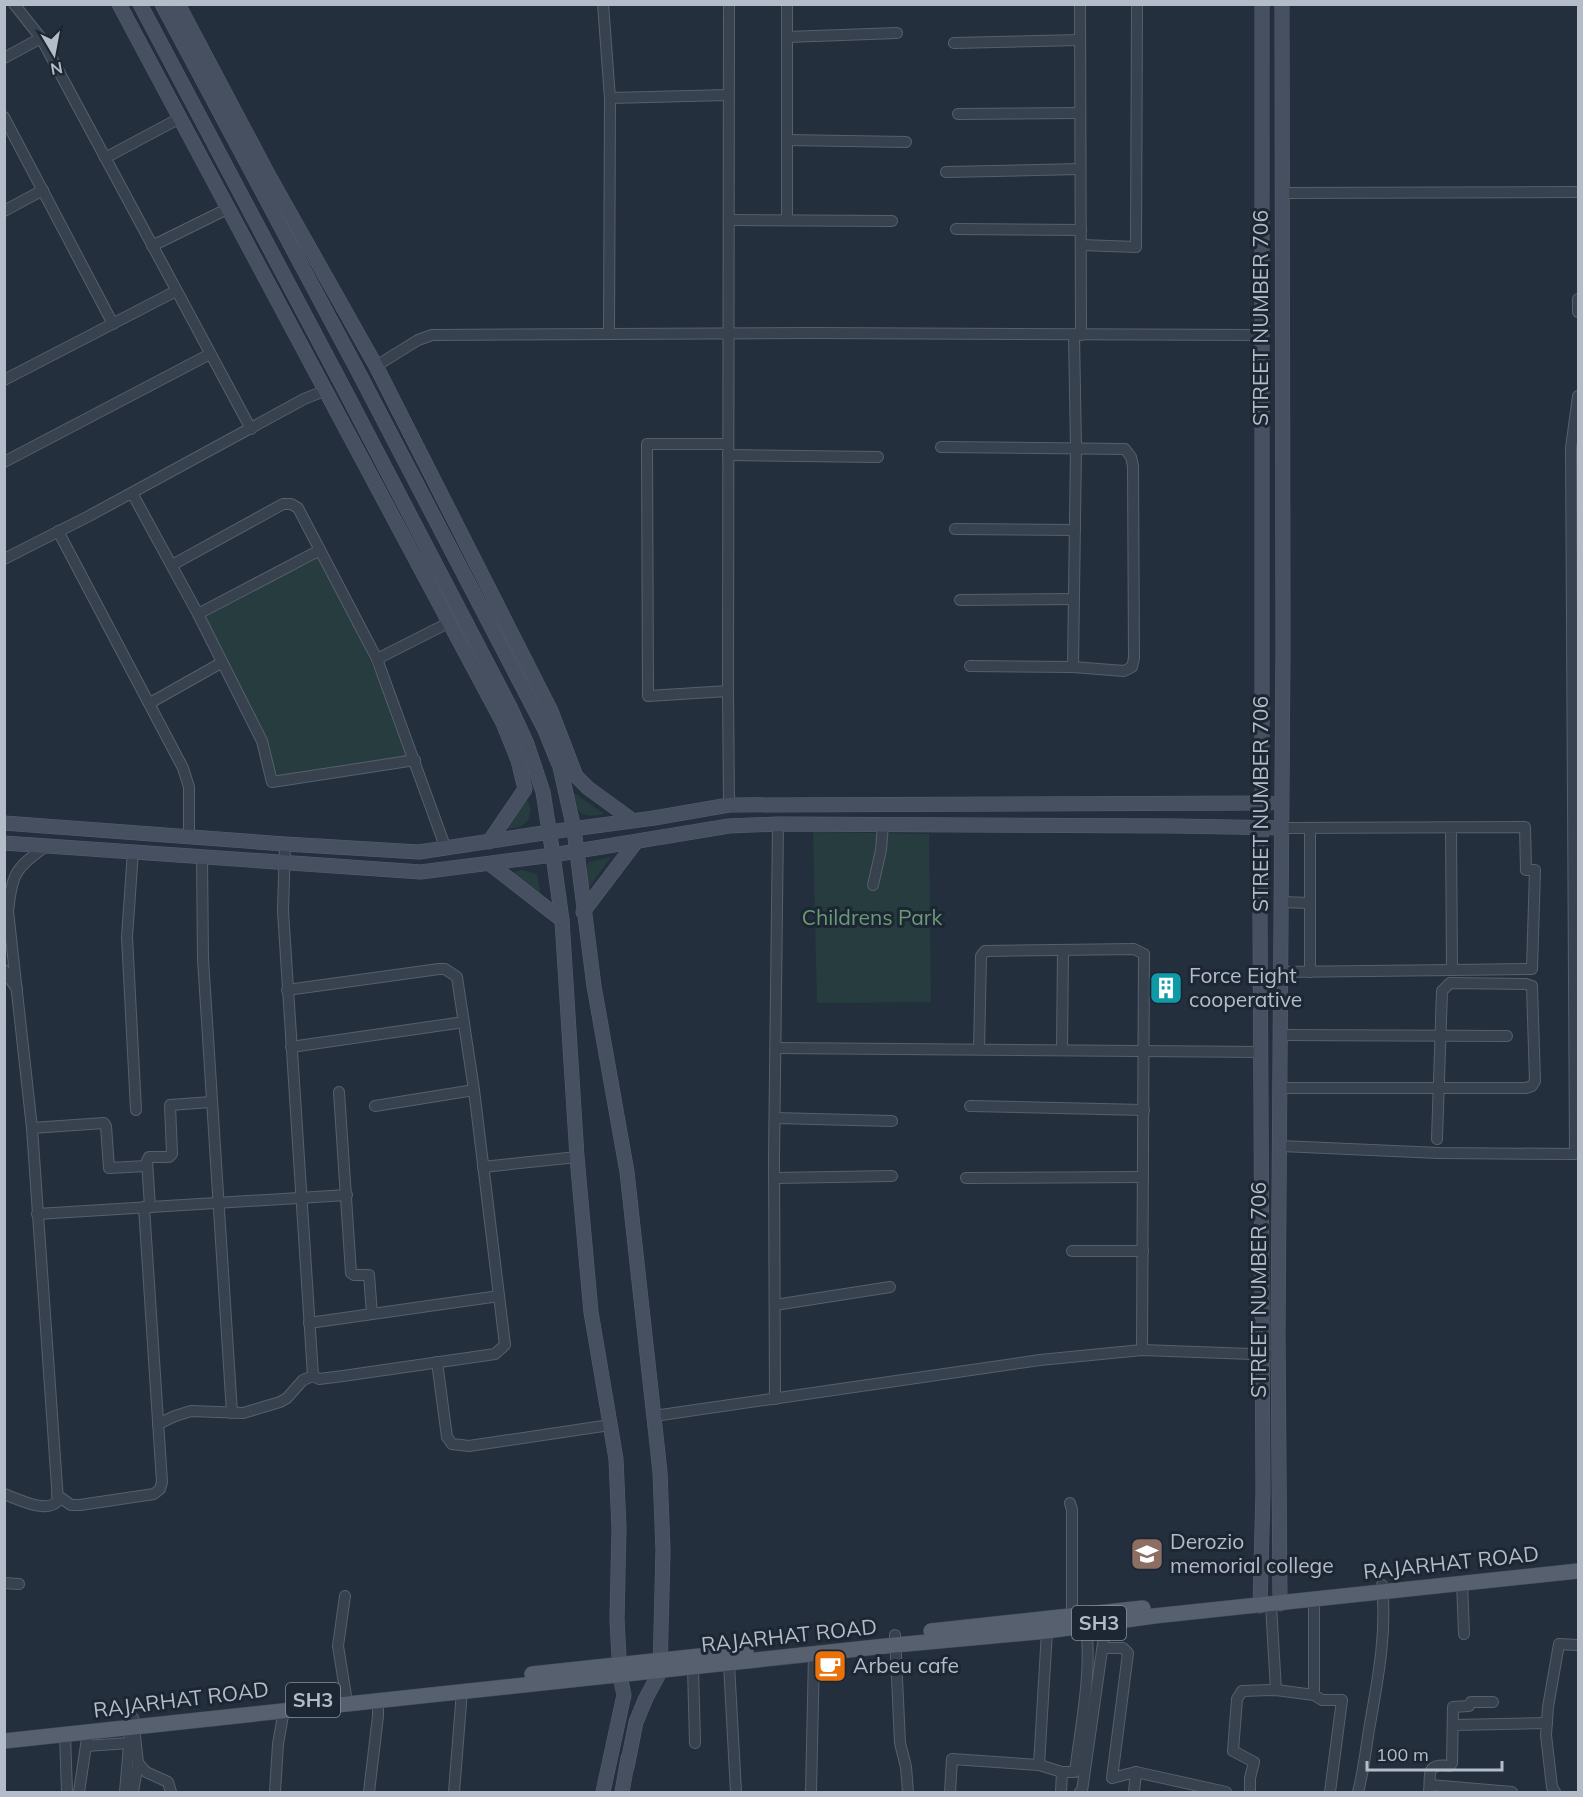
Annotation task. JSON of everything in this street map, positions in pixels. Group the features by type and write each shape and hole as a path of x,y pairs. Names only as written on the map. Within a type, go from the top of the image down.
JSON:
{"main road":[{"name":"RAJARHAT ROAD","path":"4,1741 65,1734 87,1739 132,1729 346,1696 661,1666 1049,1624 1106,1622 1578,1562"},
{"name":"RAJARHAT ROAD","path":"1049,1624 1072,1615 1314,1600 1383,1588 1578,1571"},
{"name":"RAJARHAT ROAD","path":"661,1666 693,1668 814,1654 895,1640"},
{"name":"RAJARHAT ROAD","path":"4,1732 132,1729 462,1691 620,1670"}],"street":[{"path":"14,4 41,38 250,429"},
{"path":"118,4 503,723 518,760 525,789 489,842"},
{"path":"140,4 510,707 527,744 543,792 562,920 577,1157 591,1312 616,1459 620,1528 617,1619 624,1695 603,1792"},
{"path":"162,4 454,555 544,728 560,767 574,829 594,986 627,1172 660,1472 663,1550 661,1666 634,1712 622,1792"},
{"path":"178,4 269,176 376,366 551,711 576,776 588,788 632,820"},
{"path":"603,4 610,98 609,334"},
{"path":"729,4 729,805"},
{"path":"787,4 787,219"},
{"path":"1073,667 1077,335 1081,245 1080,4"},
{"path":"1081,245 1136,247 1137,4"},
{"path":"1262,4 1262,1354 1270,1601 1276,1690"},
{"name":"STREET NUMBER 706","path":"1270,1601 1279,1355 1281,1146 1282,4"},
{"path":"787,37 897,33"},
{"path":"4,58 41,38"},
{"path":"954,43 1080,40"},
{"path":"610,98 728,95"},
{"path":"958,114 1080,113"},
{"path":"4,117 9,136 43,190 113,324"},
{"path":"105,158 180,118"},
{"path":"788,140 906,142"},
{"path":"946,172 1080,169"},
{"path":"4,211 43,190"},
{"path":"1283,193 1578,192"},
{"path":"152,246 229,208"},
{"path":"729,220 892,221"},
{"path":"956,229 1081,230"},
{"path":"4,380 176,291"},
{"path":"1578,299 1578,312"},
{"path":"376,366 418,340 432,335 1261,335"},
{"path":"4,462 210,354"},
{"path":"4,559 132,493 304,399 324,391"},
{"path":"1281,1146 1575,1154 1571,448 1578,396"},
{"path":"728,691 648,696 647,444 878,457"},
{"path":"941,447 1125,449 1131,457 1133,466 1134,658 1132,667 1124,671 1073,667 970,666"},
{"path":"132,493 198,614 262,741 272,782 415,760"},
{"path":"172,565 286,503 298,508 377,659 446,849"},
{"path":"955,529 1075,530"},
{"path":"58,531 183,768 189,787 189,836"},
{"path":"198,614 320,550"},
{"path":"454,555 477,564"},
{"path":"424,573 445,581"},
{"path":"960,600 1074,599"},
{"path":"377,659 450,622"},
{"path":"150,703 221,663"},
{"path":"4,823 419,852 729,805 1282,803"},
{"path":"775,1399 774,1178 778,824"},
{"path":"873,885 881,850 883,824"},
{"path":"4,843 421,872 553,855 729,826 883,824 1310,829 1525,826 1526,870 1535,870 1532,969 1281,972"},
{"path":"1451,828 1452,970"},
{"path":"1310,829 1310,972"},
{"path":"583,912 636,842"},
{"path":"285,844 283,911 287,990 313,1376"},
{"path":"4,1494 48,1507 58,1501 32,1128 8,911 12,880 16,871 46,846"},
{"path":"133,851 128,953 136,1110"},
{"path":"202,856 203,959 231,1413"},
{"path":"490,864 562,920"},
{"path":"1282,902 1309,903"},
{"path":"979,1049 981,956 985,951 1134,950 1144,954 1142,1350"},
{"path":"1062,1050 1063,951"},
{"path":"158,1424 191,1411 243,1413 280,1402 287,1398 303,1380 313,1376 319,1379 495,1354 502,1349 505,1341 474,1090 457,977 445,969 287,990"},
{"path":"4,970 17,990"},
{"path":"1281,1088 1437,1088 1526,1088 1532,1086 1535,1081 1532,986 1450,982 1442,990 1437,1088 1437,1139"},
{"path":"291,1047 464,1022"},
{"path":"1281,1035 1507,1036"},
{"path":"776,1048 1262,1052"},
{"path":"375,1106 474,1090"},
{"path":"339,1092 351,1272 354,1275 369,1275 372,1314"},
{"path":"57,1495 71,1505 154,1494 160,1489 162,1482 147,1207 147,1161 149,1157 169,1157 172,1154 170,1105 211,1102"},
{"path":"970,1106 1144,1110"},
{"path":"775,1118 891,1121"},
{"path":"32,1128 104,1123 109,1168 147,1166"},
{"path":"483,1167 577,1157"},
{"path":"774,1178 892,1176"},
{"path":"966,1178 1143,1177"},
{"path":"37,1215 347,1194"},
{"path":"1072,1251 1143,1251"},
{"path":"775,1305 890,1287"},
{"path":"309,1323 499,1296"},
{"path":"654,1416 1040,1360 1142,1350 1279,1355"},
{"path":"437,1362 447,1437 452,1444 469,1446 610,1425"},
{"path":"1070,1503 1072,1510 1072,1615"},
{"path":"1462,1582 1464,1634"},
{"path":"4,1583 19,1584"},
{"path":"1358,1792 1384,1628 1383,1588"},
{"path":"345,1596 338,1646 346,1696"},
{"path":"1314,1600 1314,1695"},
{"path":"1080,1792 1082,1791 1106,1622"},
{"path":"1039,1765 1049,1624"},
{"path":"950,1792 952,1759 1039,1765 1062,1772 1075,1772 1087,1665 1086,1624"},
{"path":"895,1640 900,1697 900,1743 906,1767 908,1792"},
{"path":"1555,1792 1546,1735 1559,1644 1578,1645"},
{"path":"1103,1648 1123,1648 1128,1653 1112,1778 1136,1772 1226,1792"},
{"path":"812,1792 814,1654"},
{"path":"729,1664 736,1792"},
{"path":"693,1668 695,1743"},
{"path":"1250,1792 1250,1778 1254,1762 1233,1751 1237,1699 1242,1691 1276,1690 1314,1695 1322,1700 1342,1700 1330,1792"},
{"path":"454,1792 462,1691"},
{"path":"369,1792 378,1700"},
{"path":"1493,1702 1471,1702 1469,1706 1453,1707 1452,1763 1449,1766 1433,1766 1429,1789 1512,1792"},
{"path":"275,1792 278,1744 284,1710"},
{"path":"1453,1725 1547,1723"},
{"path":"132,1729 138,1762 133,1792"},
{"path":"125,1792 132,1729"},
{"path":"65,1734 67,1792"},
{"path":"79,1792 87,1739"},
{"path":"138,1762 147,1772 168,1782 171,1792"},
{"path":"1060,1792 1062,1772"},
{"path":"1134,1792 1136,1772"}],"green space":[{"path":"320,550 415,760 272,782 260,725 198,614"},
{"path":"573,792 604,814 590,816 579,811"},
{"path":"525,794 531,810 528,821 520,827 505,829"},
{"name":"Childrens Park","path":"813,832 929,834 931,1002 817,1003"},
{"path":"611,857 587,890 585,870 589,862"},
{"path":"522,870 537,874 541,896 509,873"}],"place":[{"name":"Force Eight cooperative","path":"1166,988"},
{"name":"Derozio memorial college","path":"1147,1554"},
{"name":"Arbeu cafe","path":"830,1666"}]}
